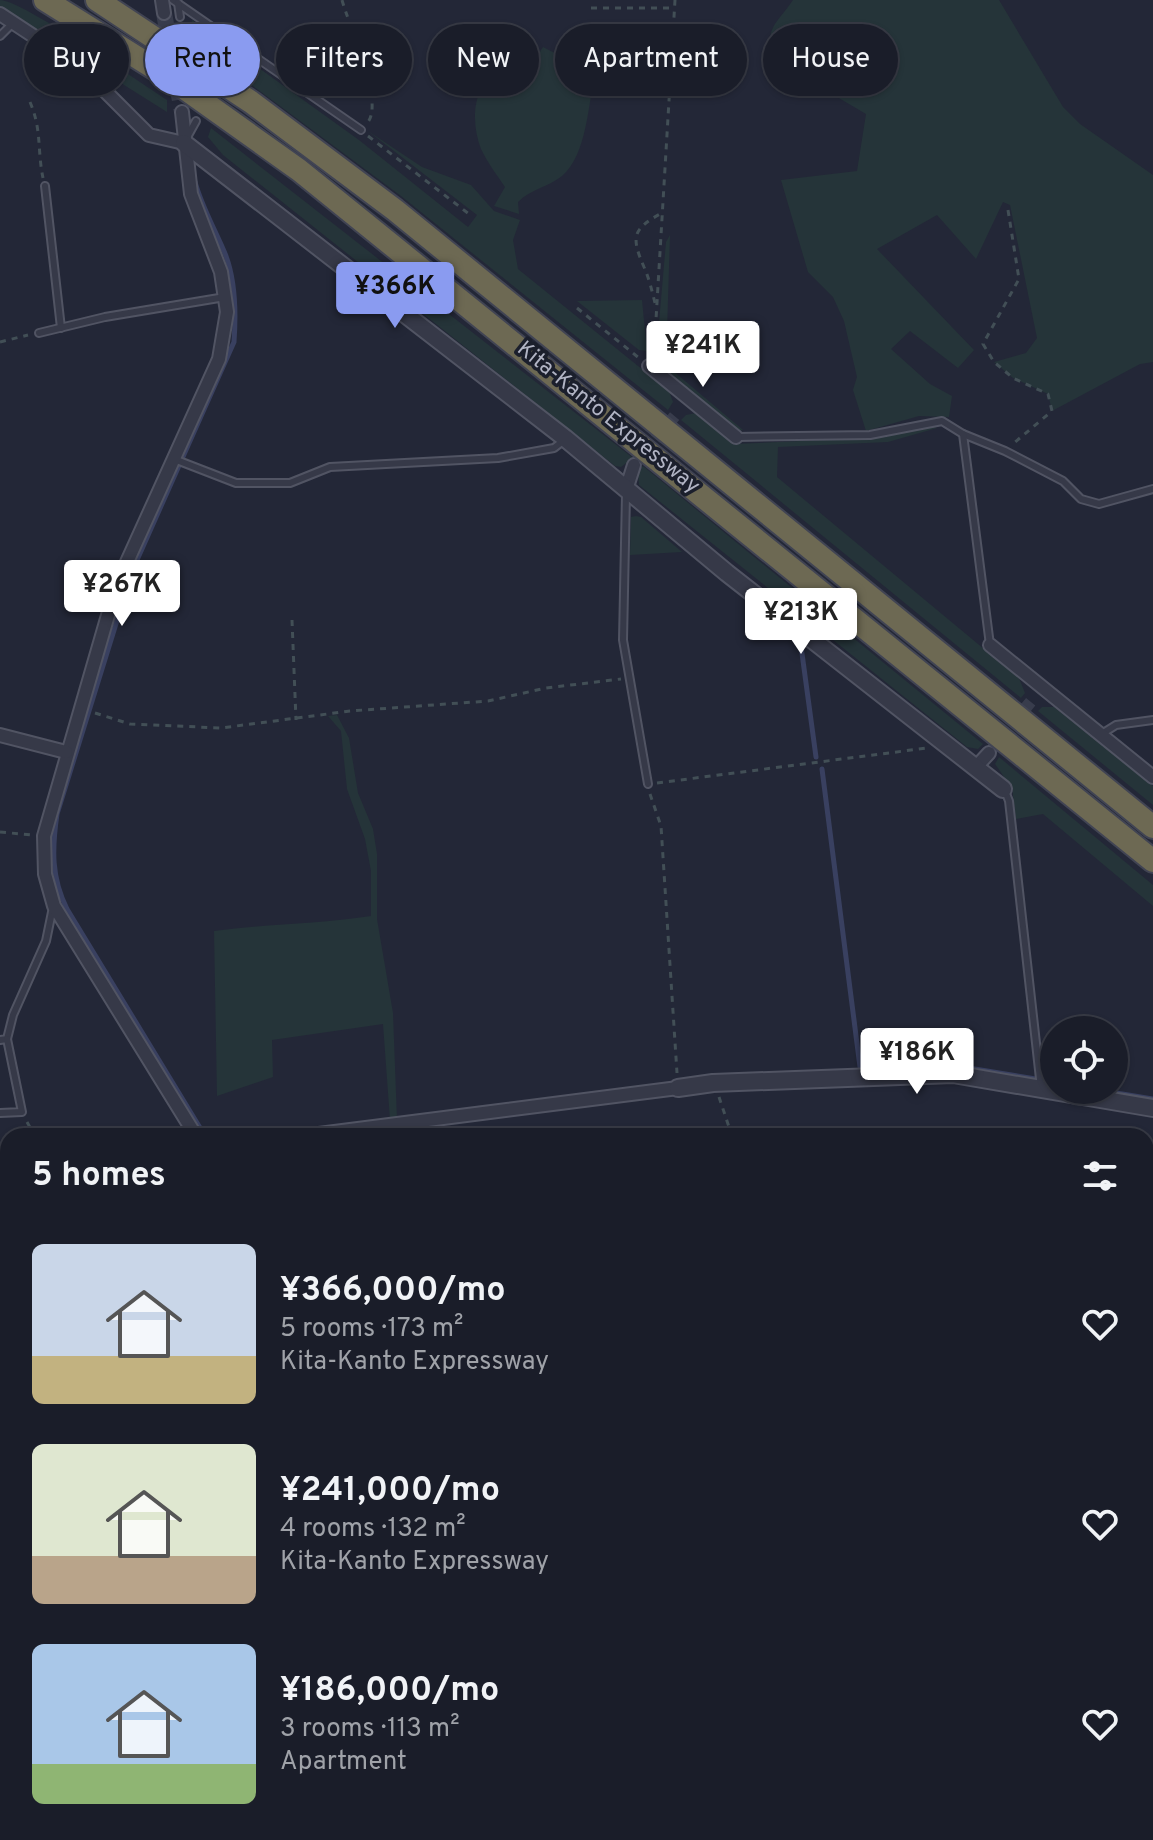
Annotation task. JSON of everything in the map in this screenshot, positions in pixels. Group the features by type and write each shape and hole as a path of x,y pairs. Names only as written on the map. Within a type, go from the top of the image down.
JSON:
{"highway":[{"name":"Kita-Kanto Expressway","path":"45,0 170,78 310,179 1153,861"},
{"name":"Kita-Kanto Expressway","path":"97,0 251,102 395,210 1153,827"}],"street":[{"path":"0,14 82,68 149,135 184,143 565,438 626,490 1003,789"},
{"path":"182,112 191,194 221,272 225,297 224,338 219,359 117,584 44,836 45,874 54,906 191,1128"},
{"path":"649,366 736,437"},
{"path":"678,412 690,401"},
{"path":"626,490 634,465"},
{"path":"990,645 1037,694 1100,735 1153,777"},
{"path":"0,735 66,752"},
{"path":"976,767 989,753"},
{"path":"366,1128 713,1083 953,1074 1040,1088"},
{"path":"1128,1104 1153,1108"}],"lane":[{"path":"175,1 361,130"},
{"path":"175,1 180,17"},
{"path":"0,36 14,22"},
{"path":"184,143 196,121"},
{"path":"45,186 61,328"},
{"path":"39,333 225,297"},
{"path":"736,437 870,435 942,421 1063,481 1090,503 1153,489"},
{"path":"963,434 990,645"},
{"path":"174,459 236,483 290,483 330,467 498,458 554,448 565,438"},
{"path":"626,490 623,629 648,784"},
{"path":"1100,735 1116,725 1153,720"},
{"path":"1003,789 1009,801 1040,1079"},
{"path":"0,1113 22,1112 4,1040 46,941 54,906"}],"path":[{"path":"342,0 362,59 373,109 361,130 469,214"},
{"path":"577,308 649,366 655,350 675,0"},
{"path":"591,8 674,8"},
{"path":"30,102 40,125 38,154 45,186"},
{"path":"1005,451 1052,411 1053,403 1048,394 1013,378 994,362 983,344 1019,279 1008,210"},
{"path":"657,308 643,265 636,254 635,239 642,224 662,213"},
{"path":"0,342 39,333"},
{"path":"292,620 296,720"},
{"path":"80,705 115,719 148,725 221,728 350,711 488,701 546,688 629,678"},
{"path":"678,1088 662,838 648,784 917,751 939,738"},
{"path":"0,832 44,836"},
{"path":"713,1083 725,1105 730,1128"},
{"path":"22,1112 31,1128"}],"shaded area":[{"path":"0,0 50,24 27,24 0,7"},
{"path":"793,0 999,0 1063,107 1080,124 1153,175 1153,362 1140,364 1052,411 1048,394 1013,378 994,362 1026,353 1037,338 1010,205 1003,202 976,259 937,215 877,249 974,350 958,368 910,331 891,349 930,384 952,396 949,417 919,416 866,431 853,390 857,377 844,321 833,297 808,272 781,180 857,171 866,114 835,96 898,96 898,24 776,24"},
{"path":"543,47 555,53 555,96 591,96 582,142 570,167 562,176 518,202 519,214 494,206 505,187 481,149 475,126 476,102 478,96 539,96 539,53"},
{"path":"260,69 276,80 276,96 298,96 359,140 468,227 477,215 368,131 422,167 471,185 494,211 520,220 513,240 518,269 669,391 673,402 668,410 401,196 260,91"},
{"path":"129,74 145,85 145,96 161,96 167,100 167,112 129,88"},
{"path":"211,128 633,458 621,467 615,466 223,155 208,137"},
{"path":"670,235 666,365 743,430 737,431 660,368 656,357 666,242"},
{"path":"642,300 647,351 639,350 577,301"},
{"path":"696,413 735,444 886,437 926,425 937,428 888,442 778,447 777,477 1019,678 1025,693 1021,698 681,420 686,415"},
{"path":"643,466 983,744 978,749 967,747 639,485 638,471"},
{"path":"636,516 682,552 630,555 631,517"},
{"path":"1042,707 1054,707 1153,786 1153,805 1038,711"},
{"path":"337,715 349,738 358,793 373,829 377,854 377,919 393,1013 397,1120 390,1120 383,1024 272,1040 273,1077 217,1096 214,931 371,916 371,871 365,839 347,789 341,731 328,716"},
{"path":"999,757 1153,885 1153,906 1043,814 1016,819 1012,788 995,764"}],"waterway":[{"path":"195,182 232,277 234,342 133,569 57,814 54,851 55,874 67,909 200,1128"},
{"path":"801,646 816,757"},
{"path":"822,769 860,1067 944,1064 1040,1080"},
{"path":"1128,1095 1153,1099"}],"tunnel":[{"path":"164,13 182,112"},
{"path":"644,453 678,412"},
{"path":"989,753 1033,699"}]}
